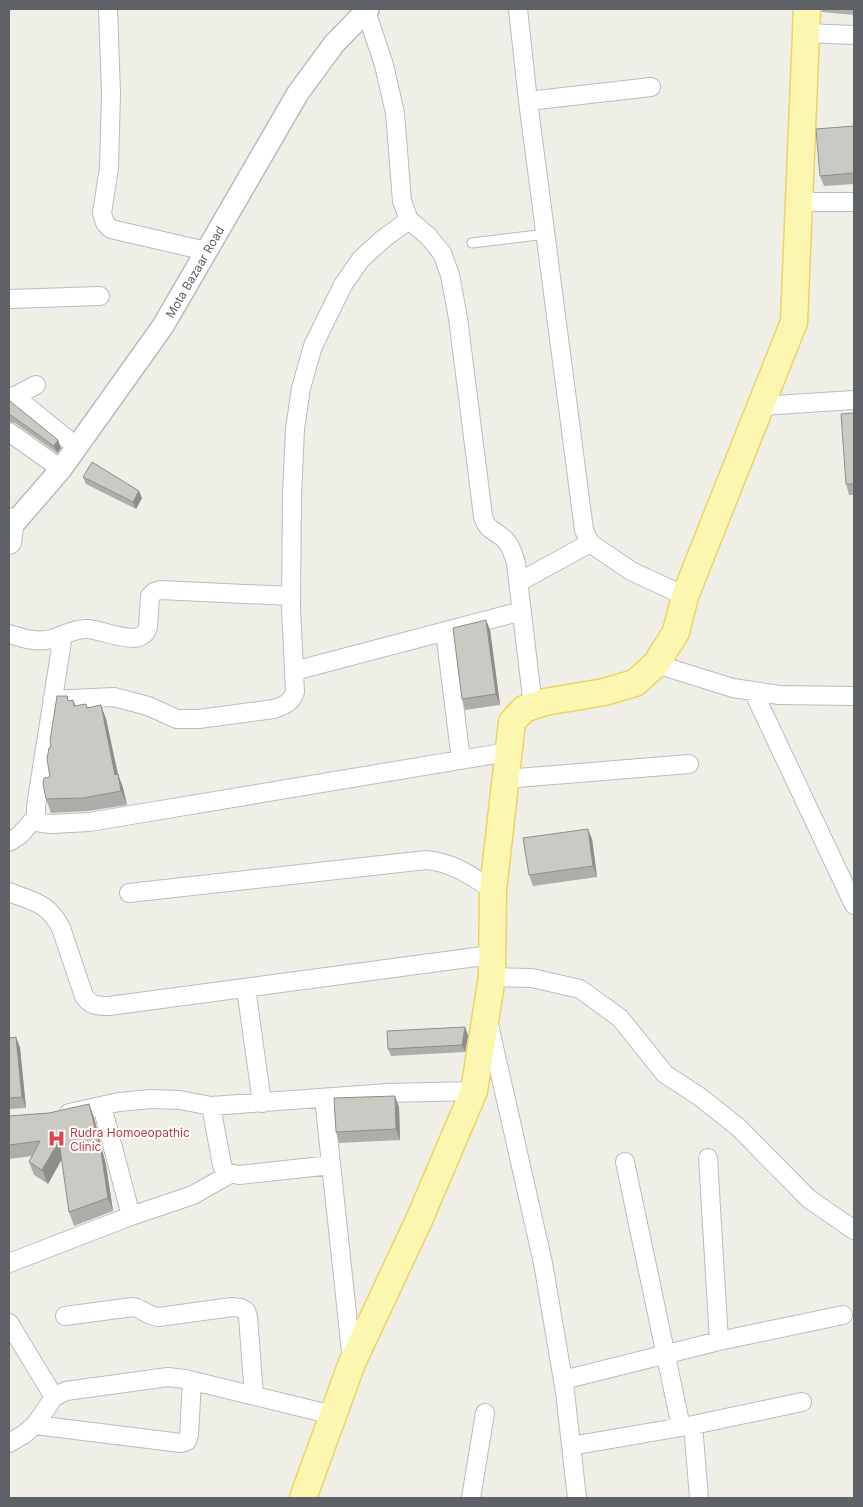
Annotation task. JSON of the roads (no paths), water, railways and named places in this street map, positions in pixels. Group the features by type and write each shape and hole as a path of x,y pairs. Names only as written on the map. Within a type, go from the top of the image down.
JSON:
{"main road":[{"path":"303,1498 352,1364 419,1220 474,1091 492,966 493,890 512,722 524,709 545,702 604,692 636,683 656,664 676,632 685,596 794,322 806,21"}],"street":[{"path":"108,9 111,93 109,168 102,213 105,223 111,229 206,251"},
{"path":"518,9 528,101 584,530 590,543 630,571 685,596"},
{"path":"367,10 384,65 395,113 402,201 409,220 428,236 442,253 450,275 458,318 483,516 485,523 492,531 510,545 516,563 533,706"},
{"name":"Mota Bazaar Road","path":"9,530 61,469 163,326 298,93 334,44 367,10"},
{"path":"806,21 854,35"},
{"path":"528,101 651,87"},
{"path":"799,202 854,202"},
{"path":"52,700 114,697 148,706 177,719 199,719 274,709 285,706 292,701 295,692 291,596 292,496 295,429 300,388 313,346 343,285 361,259 383,239 409,220"},
{"path":"9,299 100,296"},
{"path":"36,384 11,398 77,447"},
{"path":"760,406 854,400"},
{"path":"9,432 61,469"},
{"path":"519,582 590,543"},
{"path":"9,634 36,640 49,640 78,630 87,629 133,638 142,636 148,627 150,596 160,590 291,596"},
{"path":"294,671 522,612"},
{"path":"445,632 461,760"},
{"path":"9,842 20,835 36,817 36,806 63,635"},
{"path":"656,664 733,688 780,695 854,696"},
{"path":"753,691 854,904"},
{"path":"36,817 41,822 52,824 90,822 508,752"},
{"path":"505,779 689,764"},
{"path":"129,894 426,860 450,864 493,890"},
{"path":"9,892 32,900 48,909 57,919 84,996 90,1003 97,1006 246,988 492,966 580,989 620,1018 665,1074 700,1097 738,1126 809,1199 854,1230"},
{"path":"246,988 262,1102"},
{"path":"486,1015 543,1263 563,1380 577,1498"},
{"path":"53,1116 151,1099 180,1100 211,1106 388,1093 474,1091"},
{"path":"324,1098 352,1364"},
{"path":"102,1106 131,1216"},
{"path":"211,1106 225,1172 238,1175 331,1164"},
{"path":"708,1158 720,1341"},
{"path":"624,1162 666,1355 687,1426 699,1498"},
{"path":"9,1263 131,1216 193,1195 230,1174"},
{"path":"65,1316 140,1308 150,1316 159,1317 232,1307 241,1308 246,1311 248,1317 254,1395"},
{"path":"563,1380 720,1341 843,1316"},
{"path":"9,1323 54,1397"},
{"path":"9,1443 35,1425 54,1397 66,1391 168,1377 254,1395 334,1415"},
{"path":"35,1425 181,1443 187,1441 189,1435 192,1381"},
{"path":"571,1446 687,1426 802,1402"},
{"path":"471,1498 486,1413"}],"lane":[{"path":"472,243 546,234"}],"place":[{"name":"Rudra Homoeopathic Clinic","path":"56,1139"}]}
